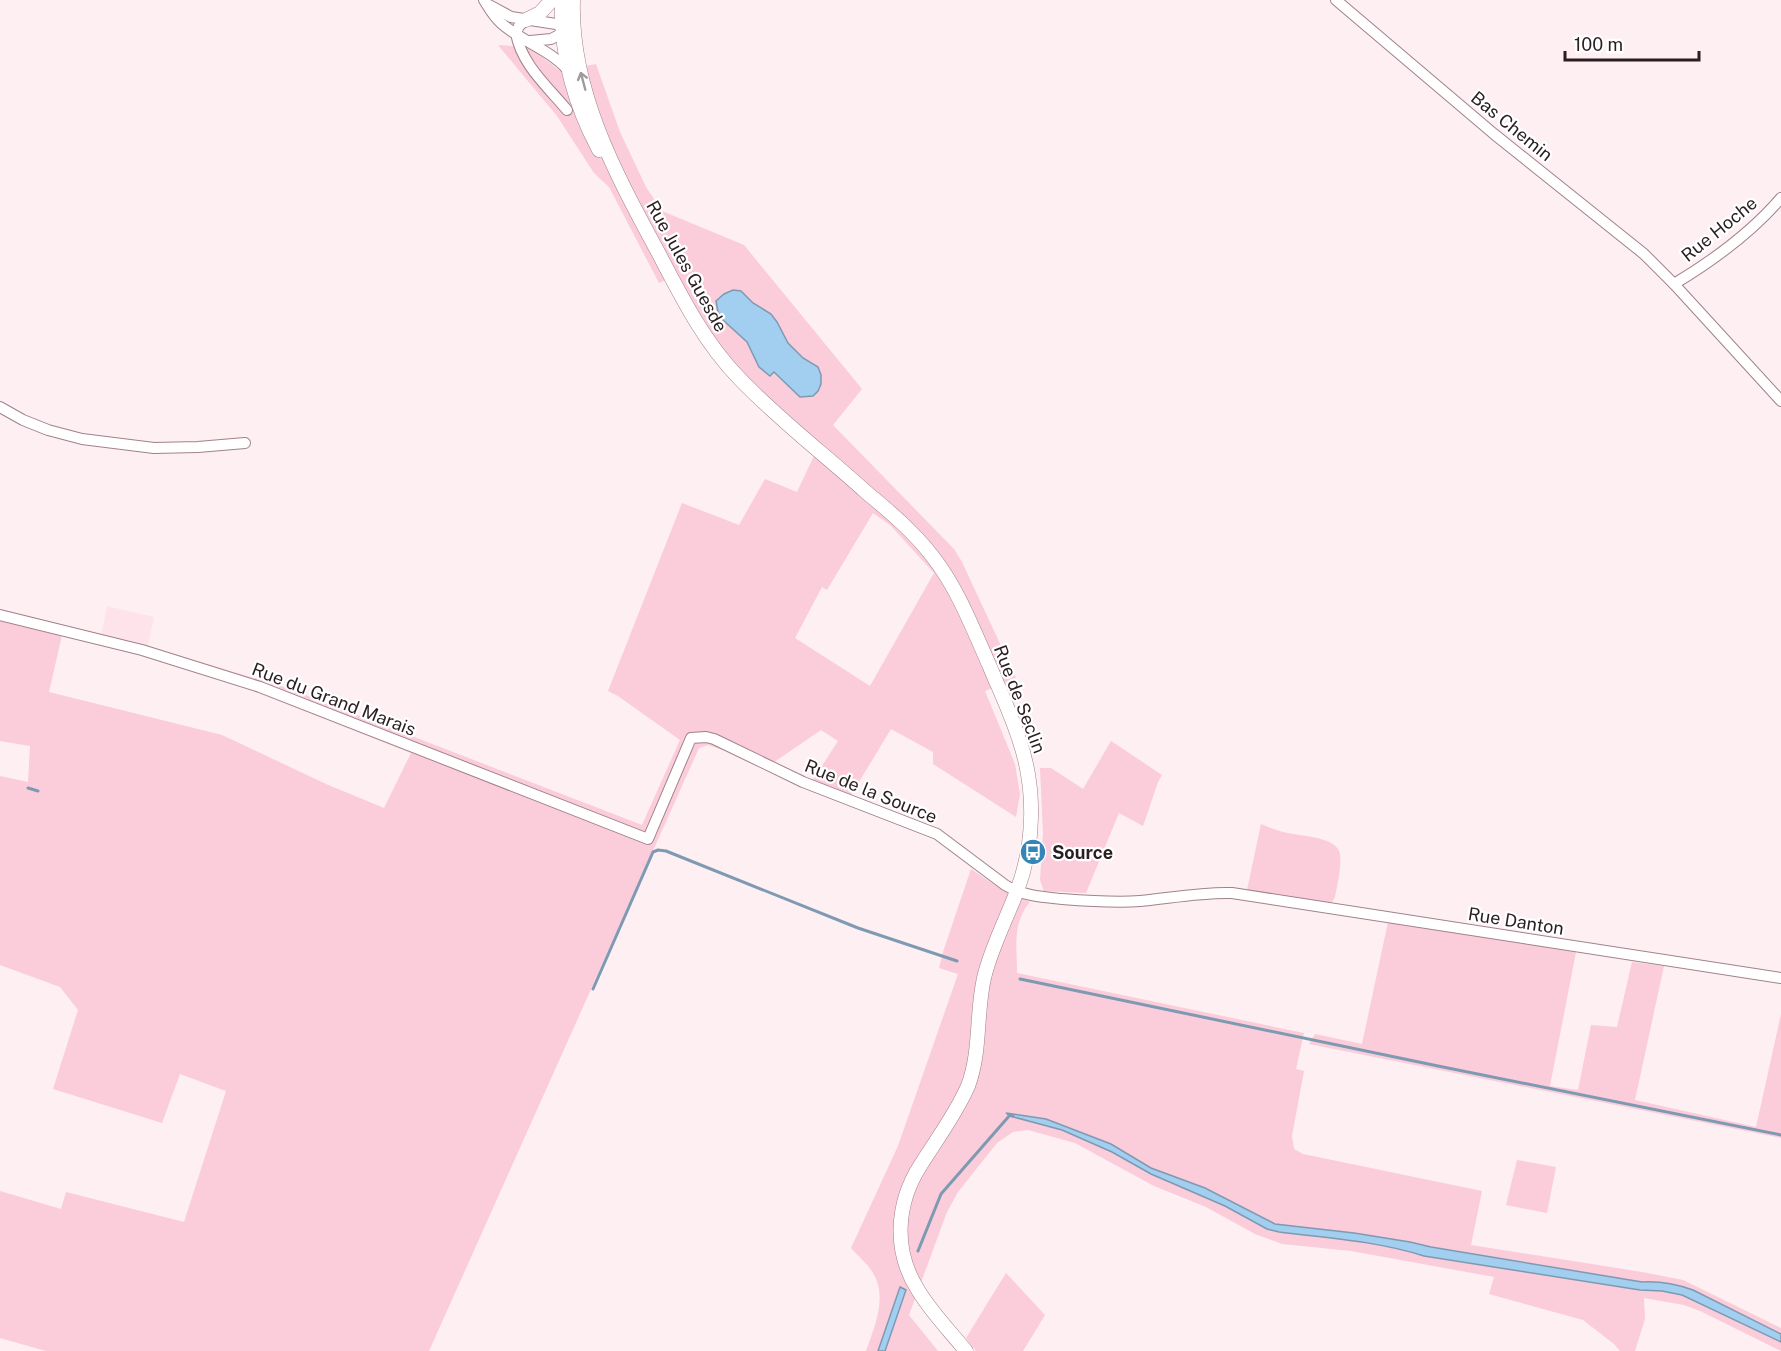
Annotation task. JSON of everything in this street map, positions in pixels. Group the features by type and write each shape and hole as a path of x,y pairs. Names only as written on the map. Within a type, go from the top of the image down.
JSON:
{"main road":[{"path":"526,20 540,13 552,0"},
{"path":"562,0 566,28"},
{"path":"566,28 573,0"},
{"name":"Rue Jules Guesde","path":"566,28 568,70 579,109 591,135 627,194 696,324 713,350 741,381"},
{"name":"Rue Jules Guesde","path":"566,28 597,126 627,194"},
{"name":"Rue de Seclin","path":"741,381 910,531 935,560 959,598 1011,717 1027,766 1031,795 1028,853 1017,892 984,980 969,1082 955,1112 914,1177 900,1219 905,1264 911,1279 923,1298 966,1351"}],"street":[{"path":"484,0 506,15 566,28"},
{"path":"484,0 499,21 554,57 568,70"},
{"name":"Bas Chemin","path":"1336,0 1494,134 1630,242 1671,280 1781,401"},
{"path":"526,20 519,26 516,33 517,42 525,58 567,110"},
{"path":"530,42 546,40 566,28"},
{"name":"Rue Hoche","path":"1671,280 1726,249 1781,198"},
{"path":"0,407 48,430 82,439 154,448 245,443"},
{"name":"Rue du Grand Marais","path":"0,615 142,650 260,687 648,839"},
{"name":"Rue de la Source","path":"648,839 691,738 710,738 803,782 937,834 988,874 1017,892 1036,897 1107,902 1207,893 1246,895"},
{"name":"Rue Danton","path":"1246,895 1781,978"}],"shaded area":[{"path":"498,45 529,47 560,71 596,64 620,132 646,187 662,211 744,245 862,389 833,425 954,549 1016,678 985,691 1015,764 1020,794 1016,817 933,764 933,752 891,729 851,795 813,780 838,741 821,730 764,769 708,745 699,748 429,1351 46,1351 0,1338 0,1191 61,1209 66,1192 184,1222 226,1091 180,1074 162,1123 53,1089 78,1010 60,987 0,965 0,776 28,782 30,746 0,741 0,609 148,646 290,689 642,825 680,740 608,691 682,503 739,525 765,479 797,492 820,443 746,378 712,337 677,275 659,283 609,187 594,173 557,116","holes":["873,513 890,525 934,573 870,686 795,638 822,587 827,590","62,635 143,655 240,686 411,753 384,808 326,784 222,735 49,692"]},
{"path":"107,606 154,617 148,646 101,636"},
{"path":"1111,741 1162,775 1143,826 1119,813 1086,893 1044,891 1040,880 1043,833 1040,768 1051,768 1083,789"},
{"path":"1261,824 1283,832 1322,839 1335,846 1340,855 1340,867 1335,897 1332,902 1325,904 1247,890"},
{"path":"971,869 1002,890 1030,902 1020,918 1018,927 1017,973 1304,1033 1296,1069 1304,1071 1292,1136 1294,1149 1303,1154 1482,1191 1471,1245 1683,1280 1781,1328 1781,1351 1700,1311 1684,1305 1644,1298 1645,1319 1635,1351 1620,1351 1583,1320 1489,1294 1494,1277 1351,1251 1282,1244 1255,1234 1206,1207 1154,1186 1075,1143 1028,1130 1013,1132 997,1143 958,1192 947,1212 909,1315 938,1351 866,1351 878,1312 879,1292 871,1270 851,1248 898,1146 958,974 939,968"},
{"path":"1388,922 1576,952 1550,1086 1578,1090 1591,1025 1617,1027 1632,962 1664,966 1635,1100 1756,1127 1781,1014 1781,1138 1309,1044 1315,1034 1362,1044"},
{"path":"1517,1160 1556,1167 1547,1213 1506,1205"},
{"path":"1006,1273 1045,1315 1023,1351 976,1351 966,1338"}],"water":[{"path":"733,290 741,291 753,303 771,314 788,343 803,358 818,367 821,384 813,396 800,397 774,372 770,376 759,367 747,342 723,320 718,312 716,301"},
{"path":"1006,1113 1046,1119 1111,1144 1151,1168 1205,1188 1275,1224 1354,1233 1642,1282 1674,1285 1693,1290 1781,1334 1781,1342 1682,1295 1424,1256 1370,1243 1267,1229 1225,1206 1151,1174 1112,1152 1062,1130"},
{"path":"900,1287 906,1290 885,1351 878,1351"}],"waterway":[{"path":"28,788 38,791"},
{"path":"593,989 653,852 658,850 666,851 858,928 957,961"},
{"path":"1020,979 1781,1135"},
{"path":"918,1251 941,1194 1010,1115 1013,1116"}],"place":[{"name":"Source","path":"1033,852"}]}
